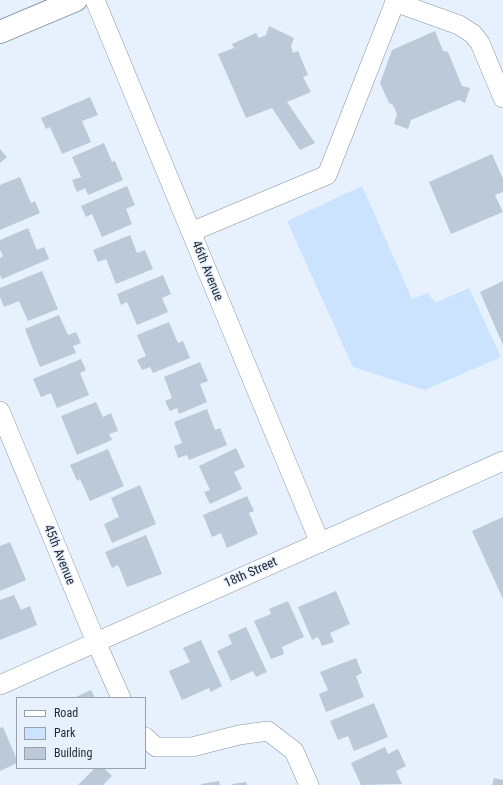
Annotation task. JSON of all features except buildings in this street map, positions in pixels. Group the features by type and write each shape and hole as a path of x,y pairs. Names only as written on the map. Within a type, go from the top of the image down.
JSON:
{"main road":[{"path":"0,32 76,0"}],"street":[{"name":"46th Avenue","path":"95,0 320,543"},
{"path":"191,232 327,174 394,1 459,25 473,34 480,43 503,98"},
{"name":"45th Avenue","path":"0,411 120,697"},
{"name":"18th Street","path":"0,685 503,461"},
{"path":"146,738 156,747 192,747 239,735 268,731 294,751 309,785"}],"green space":[{"path":"362,186 412,299 428,293 435,303 469,288 501,357 425,390 353,367 287,221"}]}
